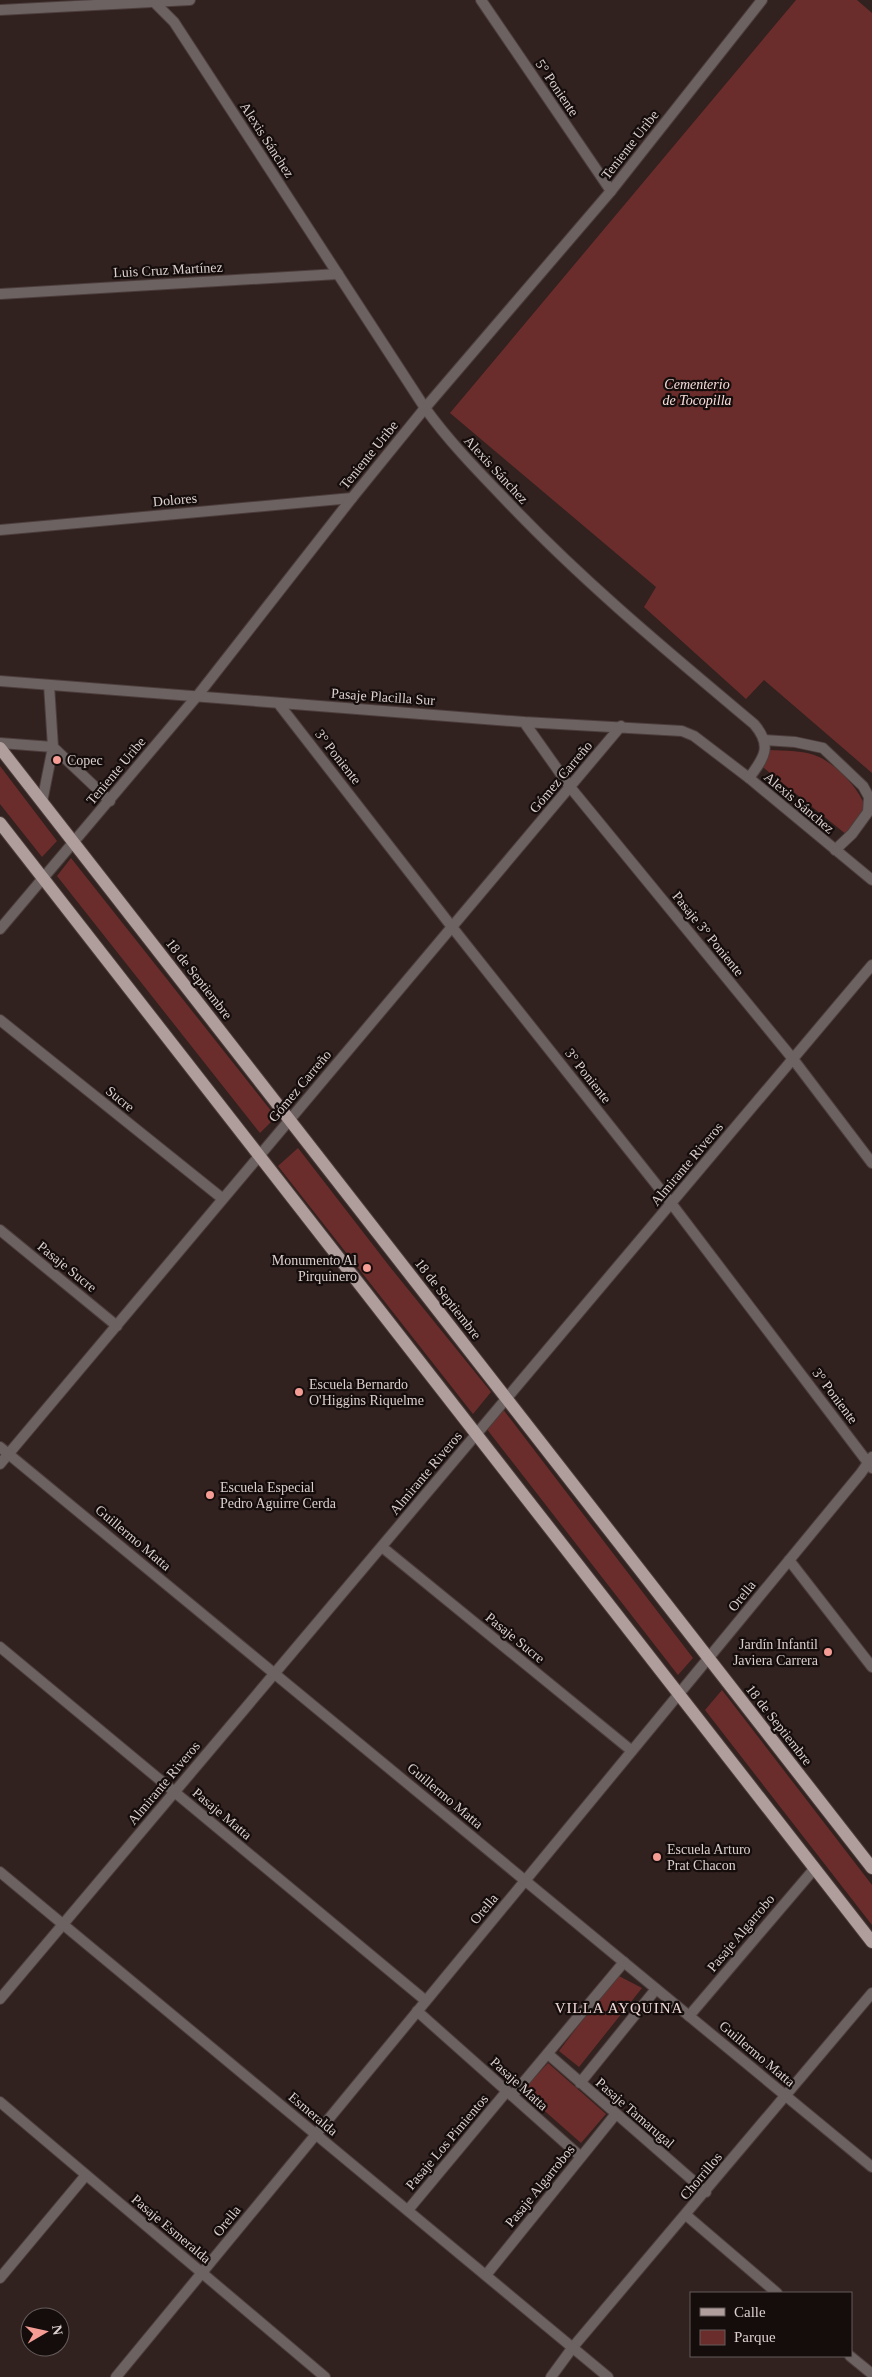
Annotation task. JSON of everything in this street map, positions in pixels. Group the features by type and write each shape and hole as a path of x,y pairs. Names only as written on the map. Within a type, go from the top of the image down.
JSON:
{"main road":[{"name":"18 de Septiembre","path":"0,748 508,1397 872,1868"},
{"path":"0,824 477,1433 481,1441 872,1942"}],"street":[{"path":"0,10 190,0"},
{"name":"5° Poniente","path":"481,0 611,191"},
{"name":"Teniente Uribe","path":"0,929 110,801 198,694 425,408 611,191 762,0"},
{"name":"Alexis Sánchez","path":"153,1 174,22 446,438 537,534 625,616 754,724 764,740 763,759 749,778 872,880"},
{"name":"Luis Cruz Martínez","path":"0,294 338,274"},
{"name":"Dolores","path":"0,530 352,498"},
{"name":"Pasaje Placilla Sur","path":"0,681 198,694 278,703 524,722 670,730 688,734 749,778"},
{"path":"42,802 53,747 49,685"},
{"name":"3° Poniente","path":"278,703 452,927 671,1203 870,1462"},
{"name":"Pasaje 3° Poniente","path":"524,722 570,787 793,1059 872,1163"},
{"name":"Gómez Carreño","path":"0,1464 621,726"},
{"path":"764,740 795,742 823,748 863,786 869,797 868,812 852,834 835,850"},
{"path":"0,743 53,747 110,801"},
{"name":"Almirante Riveros","path":"0,1999 872,966"},
{"name":"Sucre","path":"0,1020 223,1199"},
{"name":"Pasaje Sucre","path":"0,1230 116,1326"},
{"name":"Guillermo Matta","path":"0,1447 872,2167"},
{"name":"Orella","path":"116,2377 870,1462"},
{"name":"Pasaje Sucre","path":"382,1547 632,1751"},
{"path":"789,1560 872,1667"},
{"name":"Pasaje Matta","path":"0,1647 426,2001"},
{"name":"Pasaje Algarrobo","path":"689,2016 815,1868"},
{"name":"Esmeralda","path":"0,1872 608,2377"},
{"path":"510,2094 548,2054 624,1962"},
{"path":"580,2083 656,1989"},
{"name":"Chorrillos","path":"550,2377 872,1993"},
{"name":"Pasaje Matta","path":"417,2011 580,2157"},
{"name":"Pasaje Tamarugal","path":"548,2054 615,2115 706,2192"},
{"name":"Pasaje Los Pimientos","path":"408,2210 510,2094"},
{"name":"Pasaje Esmeralda","path":"0,2102 325,2377"},
{"name":"Pasaje Algarrobos","path":"486,2275 615,2115"},
{"path":"0,2278 86,2175"},
{"path":"686,2215 776,2292"},
{"path":"851,2357 872,2374"}],"green space":[{"name":"Cementerio de Tocopilla","path":"796,0 857,0 872,13 872,773 764,680 746,699 644,607 656,587 450,413"},
{"path":"769,750 794,751 819,757 834,766 848,780 860,796 866,811 847,835 760,765"},
{"path":"0,766 57,841 42,857 0,804"},
{"path":"71,858 276,1117 260,1133 57,876"},
{"path":"298,1148 390,1267 491,1392 473,1414 278,1166"},
{"path":"502,1408 693,1658 678,1675 486,1428"},
{"path":"722,1690 872,1885 872,1925 705,1710"},
{"path":"617,1975 642,1988 579,2067 559,2051"},
{"path":"548,2063 606,2114 581,2143 522,2091"}],"place":[{"name":"Copec","path":"57,760"},
{"name":"Monumento Al Pirquinero","path":"367,1268"},
{"name":"Escuela Bernardo O'Higgins Riquelme","path":"299,1392"},
{"name":"Escuela Especial Pedro Aguirre Cerda","path":"210,1495"},
{"name":"Jardín Infantil Javiera Carrera","path":"828,1652"},
{"name":"Escuela Arturo Prat Chacon","path":"657,1857"}],"district":[{"name":"VILLA AYQUINA","path":"619,2008"}]}
